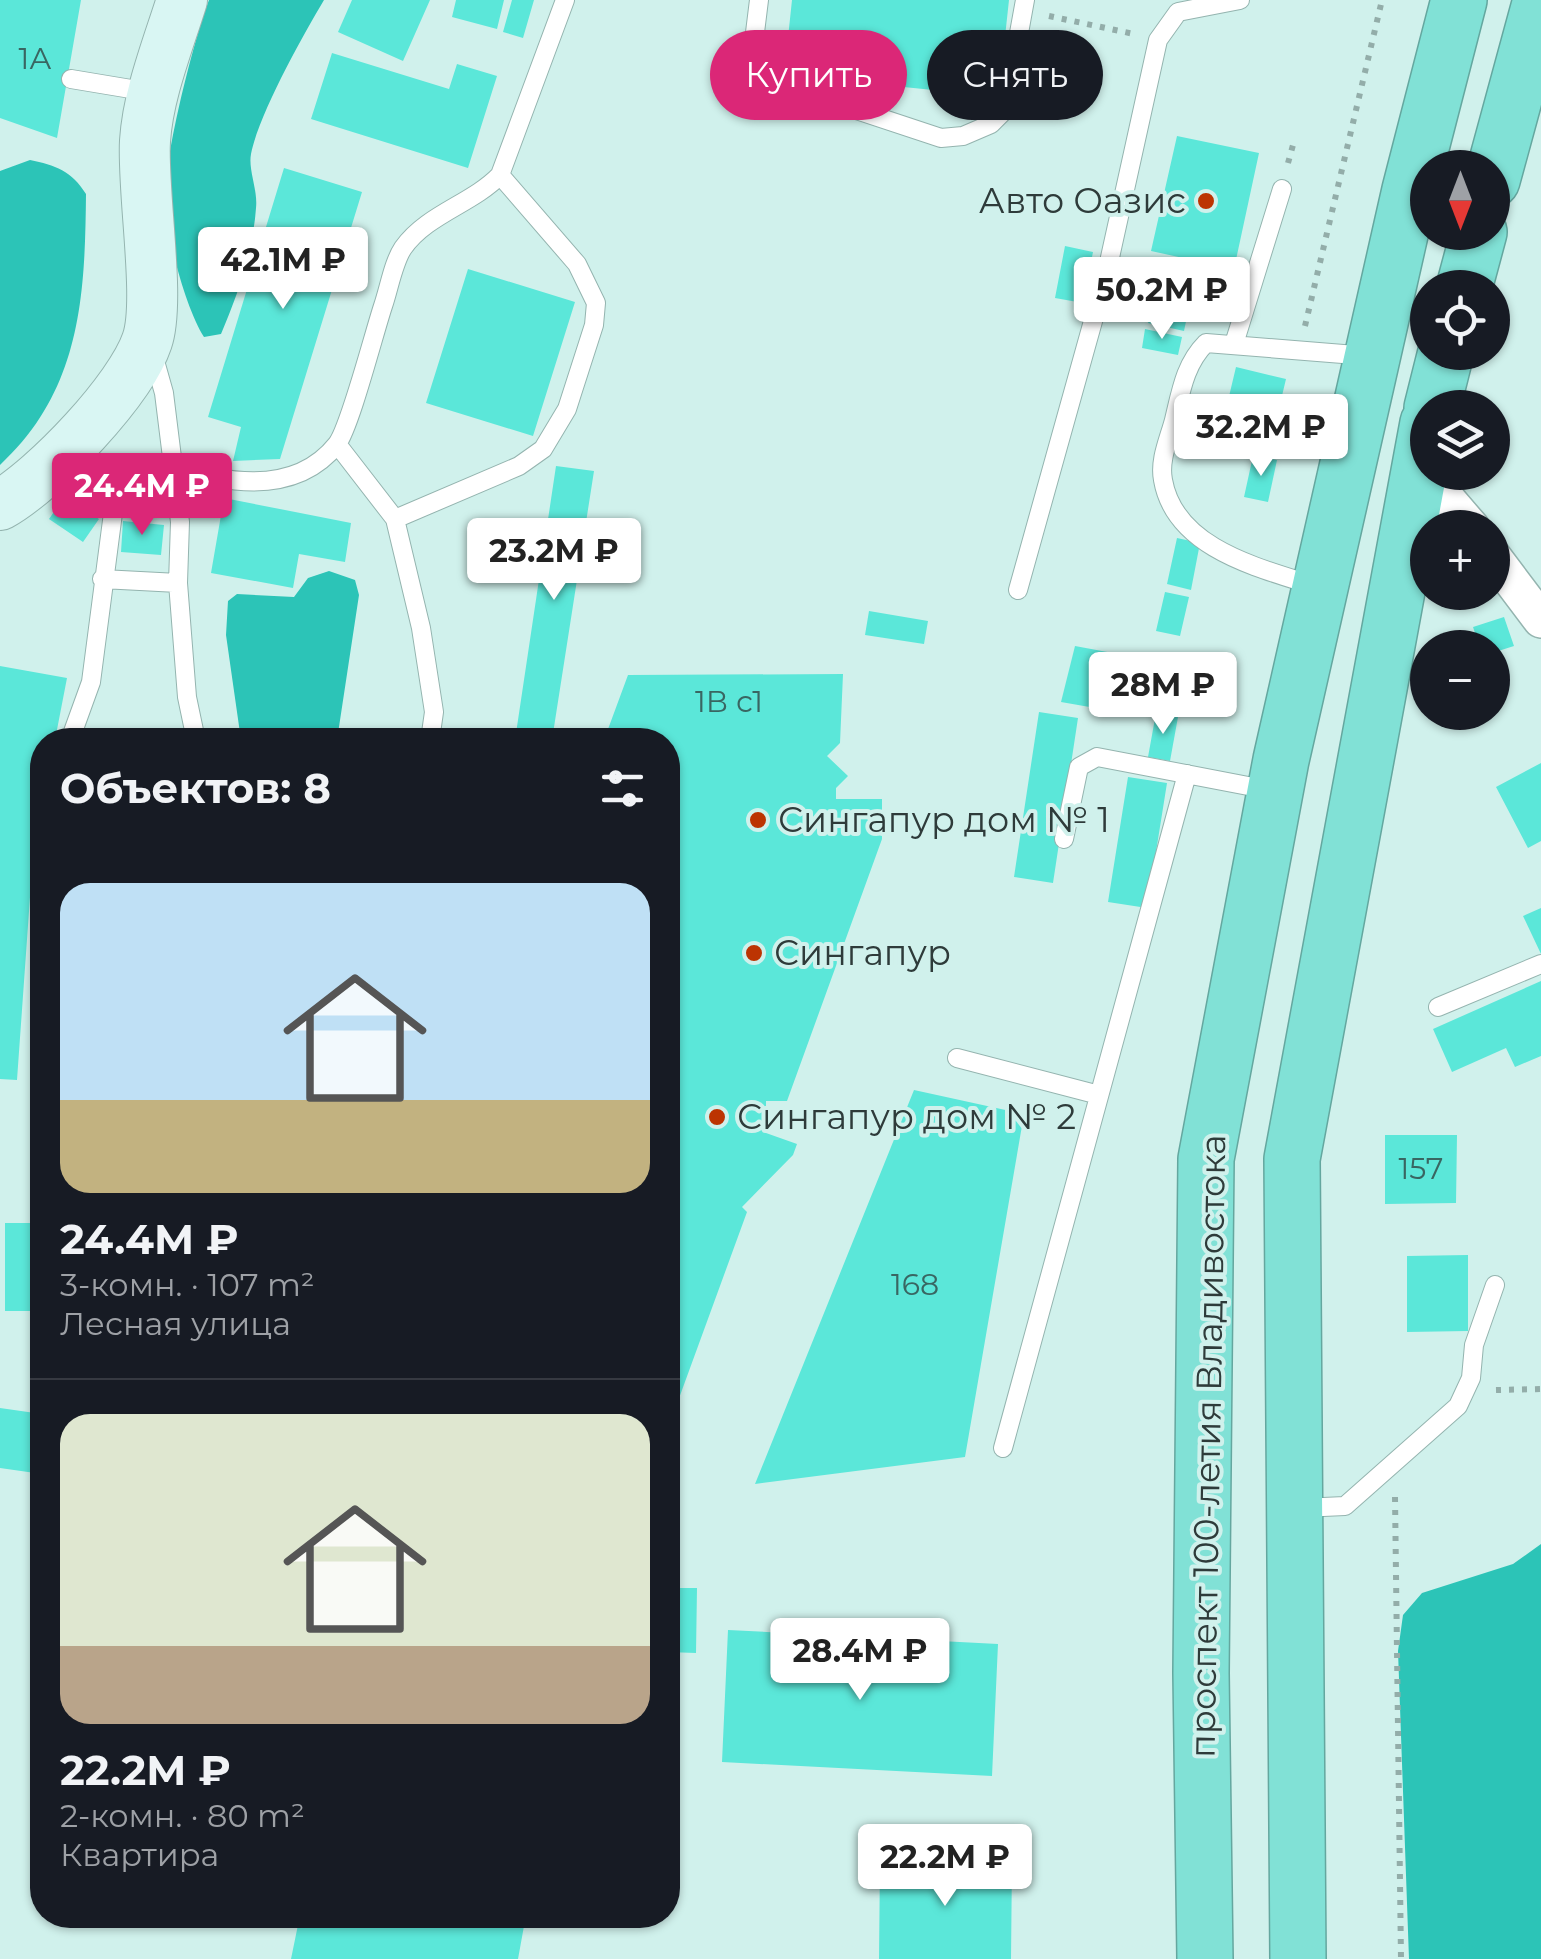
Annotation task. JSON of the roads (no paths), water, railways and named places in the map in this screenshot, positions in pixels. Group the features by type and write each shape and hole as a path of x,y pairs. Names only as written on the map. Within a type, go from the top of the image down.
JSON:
{"highway":[{"name":"проспект 100-летия Владивостока","path":"1204,1959 1201,1654 1206,1159 1274,791 1410,190 1459,0"},
{"path":"1500,150 1541,0"},
{"path":"1298,1959 1292,1159 1414,490"}],"main road":[{"path":"0,505 67,451 127,378 148,339 151,293 144,200 145,137 182,0"}],"street":[{"path":"1510,579 1541,620"}],"lane":[{"path":"75,728 92,682 102,578 114,513 152,478 173,466 214,480 247,483 282,479 338,444 402,248 450,208 484,192 500,175 565,0"},
{"path":"759,0 752,65 757,77 941,138 991,124 1005,110 1025,0"},
{"path":"1018,590 1107,271 1158,40 1178,12 1240,0"},
{"path":"72,80 154,93"},
{"path":"395,519 519,466 543,450 566,409 594,325 596,302 576,264 500,175"},
{"path":"1234,344 1282,189"},
{"path":"148,339 164,393 180,522 178,582 187,697 193,728"},
{"path":"1322,588 1251,565 1210,545 1192,530 1163,483 1162,462 1191,358 1206,343 1374,356"},
{"path":"338,444 395,519 422,628 434,712 432,728"},
{"path":"102,578 178,582"},
{"path":"1064,839 1079,766 1097,758 1274,791"},
{"path":"1003,1448 1187,774"},
{"path":"1438,1007 1541,964"},
{"path":"957,1058 1100,1096"},
{"path":"1295,1508 1345,1506 1458,1406 1465,1394 1474,1345 1495,1285"}],"place":[{"name":"Авто Оазис","path":"1206,201"},
{"name":"Сингапур дом № 1","path":"758,820"},
{"name":"Сингапур","path":"754,953"},
{"name":"Сингапур дом № 2","path":"717,1117"}]}
